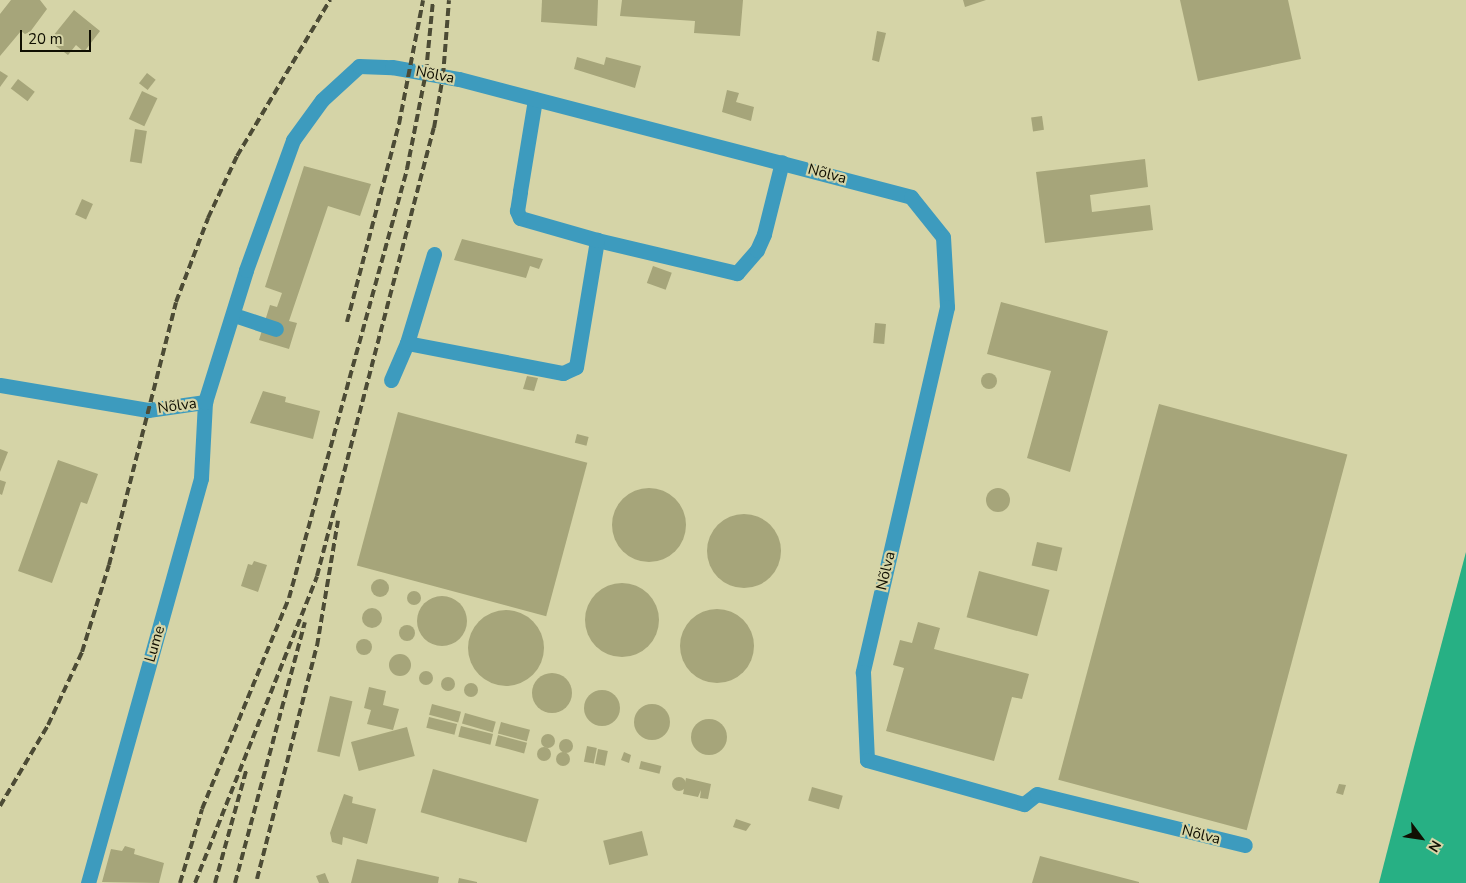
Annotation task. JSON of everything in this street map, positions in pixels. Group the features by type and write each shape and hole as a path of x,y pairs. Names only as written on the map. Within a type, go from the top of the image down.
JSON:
{"street":[{"name":"Nõlva","path":"0,385 148,410 204,402 234,315 246,270 293,140 322,100 359,66 392,67 426,72 782,162 911,197 943,237 947,307 863,672 866,760 1024,804 1037,794 1245,846"},
{"path":"535,99 520,191 520,218 597,240 737,273 757,250 764,234 782,162"},
{"path":"407,343 563,373 576,367 597,240"},
{"path":"391,380 407,343 434,254"},
{"path":"234,315 276,329"},
{"name":"Lume","path":"88,883 202,478 204,402"}],"shaded area":[{"path":"1466,552 1466,883 1379,883 1414,747"}],"building":[{"path":"11,0 40,0 47,9 30,32 25,34 21,31 0,56 0,14"},
{"path":"542,0 598,0 597,26 541,22"},
{"path":"622,0 743,0 740,36 694,33 695,21 620,16"},
{"path":"963,0 986,0 965,7"},
{"path":"1180,0 1288,0 1301,59 1198,81"},
{"path":"74,10 100,31 84,52 76,45 68,55 49,41"},
{"path":"877,31 886,33 879,62 872,60"},
{"path":"577,57 604,65 606,57 641,66 635,88 574,69"},
{"path":"0,71 8,76 0,87"},
{"path":"147,73 156,80 148,90 139,83"},
{"path":"18,79 35,92 28,101 11,89"},
{"path":"727,90 739,93 736,102 754,107 751,121 722,112"},
{"path":"142,91 157,98 144,126 129,119"},
{"path":"1042,116 1044,130 1033,131 1031,118"},
{"path":"135,129 147,131 142,163 130,162"},
{"path":"1145,159 1148,187 1090,195 1092,212 1150,205 1153,230 1045,243 1036,172"},
{"path":"304,166 371,184 360,216 328,206 289,321 297,323 289,349 259,340 270,305 277,307 282,293 265,287"},
{"path":"82,199 93,204 86,219 75,215"},
{"path":"462,239 543,259 539,269 530,266 526,278 454,260"},
{"path":"653,266 672,273 666,290 647,283"},
{"path":"1001,302 1108,331 1070,472 1027,458 1051,371 987,354"},
{"path":"875,323 886,324 884,344 873,343"},
{"path":"989,373 995,375 997,381 995,387 989,389 983,387 981,381 983,375"},
{"path":"527,376 538,378 534,391 523,389"},
{"path":"263,391 286,397 285,402 320,411 313,439 250,423"},
{"path":"1159,404 1347,454 1247,830 1058,780"},
{"path":"398,412 587,463 546,616 357,566"},
{"path":"577,434 589,437 586,446 575,443"},
{"path":"0,449 8,452 0,472"},
{"path":"58,460 98,474 87,504 81,502 52,583 18,571"},
{"path":"0,480 6,482 2,495 0,494"},
{"path":"649,488 670,494 680,504 686,525 680,546 670,556 649,562 628,556 618,546 612,525 618,504 628,494"},
{"path":"998,488 1007,491 1010,500 1007,509 998,512 989,509 986,500 989,491"},
{"path":"744,514 765,520 775,530 781,551 775,572 765,582 744,588 723,582 713,572 707,551 713,530 723,520"},
{"path":"1037,542 1062,548 1057,571 1032,565"},
{"path":"254,561 267,565 258,592 241,586 248,564 252,565"},
{"path":"979,571 1050,590 1037,636 967,617"},
{"path":"380,579 386,582 389,588 386,594 380,597 374,594 371,588 374,582"},
{"path":"622,583 643,589 653,599 659,620 653,641 643,651 622,657 601,651 591,641 585,620 591,599 601,589"},
{"path":"414,591 419,593 421,598 419,603 414,605 409,603 407,598 409,593"},
{"path":"442,596 460,603 467,621 460,639 442,646 424,639 417,621 424,603"},
{"path":"368,608 376,608 382,614 382,622 376,628 368,628 362,622 362,614"},
{"path":"717,609 738,615 748,625 754,646 748,667 738,677 717,683 696,677 686,667 680,646 686,625 696,615"},
{"path":"514,610 527,616 538,627 544,640 542,663 527,680 514,686 498,686 485,680 470,663 468,640 474,627 491,612"},
{"path":"918,622 940,628 934,649 1029,674 1022,699 1012,697 994,761 886,731 904,668 893,665 900,640 912,643"},
{"path":"407,625 415,633 407,641 399,633"},
{"path":"361,639 367,639 372,644 370,653 361,655 356,650 356,644"},
{"path":"400,654 410,661 411,665 404,675 400,676 390,669 389,665 396,655"},
{"path":"426,671 431,673 433,678 431,683 426,685 421,683 419,678 421,673"},
{"path":"552,673 566,679 572,693 566,707 552,713 538,707 532,693 538,679"},
{"path":"448,677 453,679 455,684 453,689 448,691 443,689 441,684 443,679"},
{"path":"471,683 476,685 478,690 476,695 471,697 466,695 464,690 466,685"},
{"path":"369,687 386,691 383,705 399,709 393,730 367,724 371,710 364,708"},
{"path":"602,690 614,696 620,708 614,720 602,726 590,720 584,708 590,696"},
{"path":"330,696 352,701 340,757 317,752"},
{"path":"432,704 461,712 458,722 429,715"},
{"path":"652,704 664,710 670,722 664,734 652,740 640,734 634,722 640,710"},
{"path":"465,713 496,722 493,732 462,724"},
{"path":"429,717 457,724 454,735 426,728"},
{"path":"709,719 721,725 727,737 721,749 709,755 697,749 691,737 697,725"},
{"path":"501,722 530,730 527,741 498,734"},
{"path":"461,726 493,734 490,745 458,737"},
{"path":"407,727 415,756 359,771 351,742"},
{"path":"548,734 553,736 555,741 553,746 548,748 543,746 541,741 543,736"},
{"path":"498,735 527,743 524,753 495,746"},
{"path":"566,739 571,741 573,746 571,751 566,753 561,751 559,746 561,741"},
{"path":"587,746 597,748 594,764 584,762"},
{"path":"544,747 549,749 551,754 549,759 544,761 539,759 537,754 539,749"},
{"path":"598,749 608,751 605,766 595,764"},
{"path":"563,752 568,754 570,759 568,764 563,766 558,764 556,759 558,754"},
{"path":"624,752 631,755 629,763 621,760"},
{"path":"641,761 661,766 659,774 639,769"},
{"path":"433,769 539,799 526,843 421,812"},
{"path":"679,777 684,779 686,784 684,789 679,791 674,789 672,784 674,779"},
{"path":"686,778 711,784 708,799 700,798 701,790 698,797 683,794"},
{"path":"1339,784 1346,785 1343,795 1336,793"},
{"path":"812,787 843,796 839,809 808,800"},
{"path":"344,794 353,797 352,803 376,809 367,844 343,837 342,845 332,842 330,833"},
{"path":"736,819 751,824 746,831 733,827"},
{"path":"642,831 648,855 609,865 603,841"},
{"path":"125,846 135,849 134,854 164,863 159,883 102,882 111,849 122,851"},
{"path":"1040,856 1139,882 1139,883 1032,883"},
{"path":"357,859 439,877 438,883 351,883"},
{"path":"325,873 329,883 319,883 316,876"},
{"path":"459,878 477,882 477,883 458,883"}],"railway":[{"path":"0,806 48,725 82,652 109,565 176,302 208,218 237,156 330,0"},
{"path":"347,322 399,124 423,0"},
{"path":"180,883 202,809 289,598 407,169 426,72 433,0"},
{"path":"195,883 317,576 434,128 443,76 449,0"},
{"path":"257,879 317,646 338,521"},
{"path":"235,883 305,622"},
{"path":"215,883 247,768"}]}
